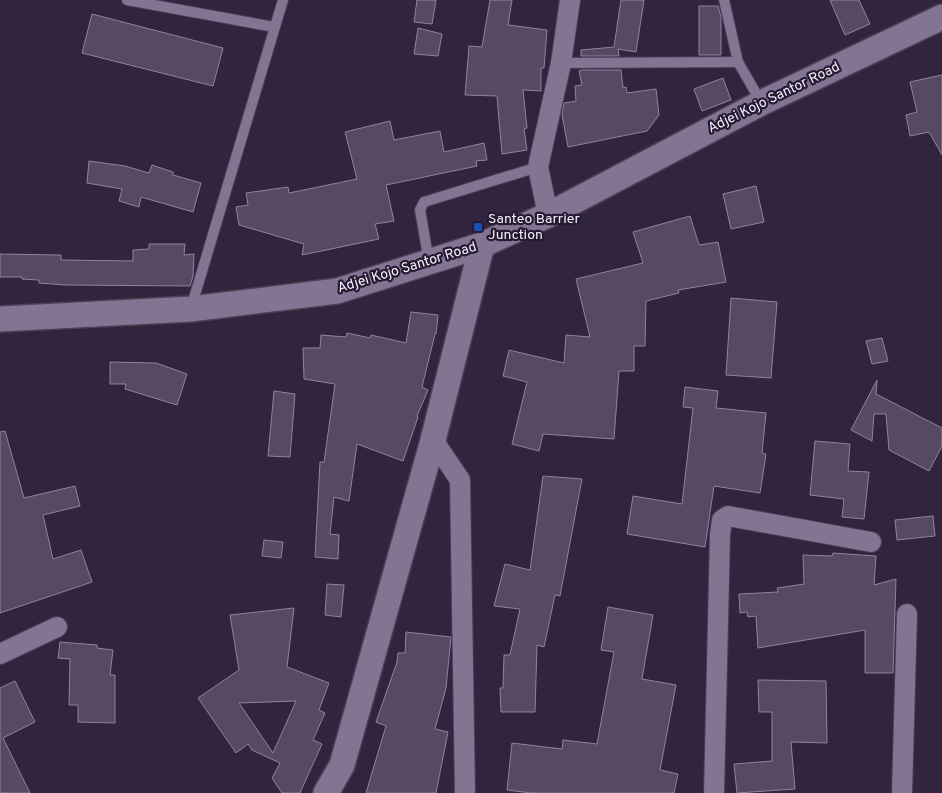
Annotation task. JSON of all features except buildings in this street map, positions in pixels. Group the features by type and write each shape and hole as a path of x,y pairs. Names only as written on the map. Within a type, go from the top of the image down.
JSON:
{"street":[{"path":"548,215 538,167 561,63 570,0"},
{"name":"Adjei Kojo Santor Road","path":"0,319 190,309 337,291 429,262 482,245 548,215 761,103 942,17"},
{"path":"326,793 342,765 433,440 482,245"},
{"path":"433,440 460,480 465,793"},
{"path":"714,793 720,535 722,520 728,516 871,542"},
{"path":"902,793 907,614"},
{"path":"0,654 57,627"}],"lane":[{"path":"127,0 274,27"},
{"path":"190,309 283,0"},
{"path":"724,0 738,62 761,103"},
{"path":"561,63 738,62"},
{"path":"429,262 420,210 424,202 538,167"}],"place":[{"name":"Santeo Barrier Junction","path":"478,227"}]}
